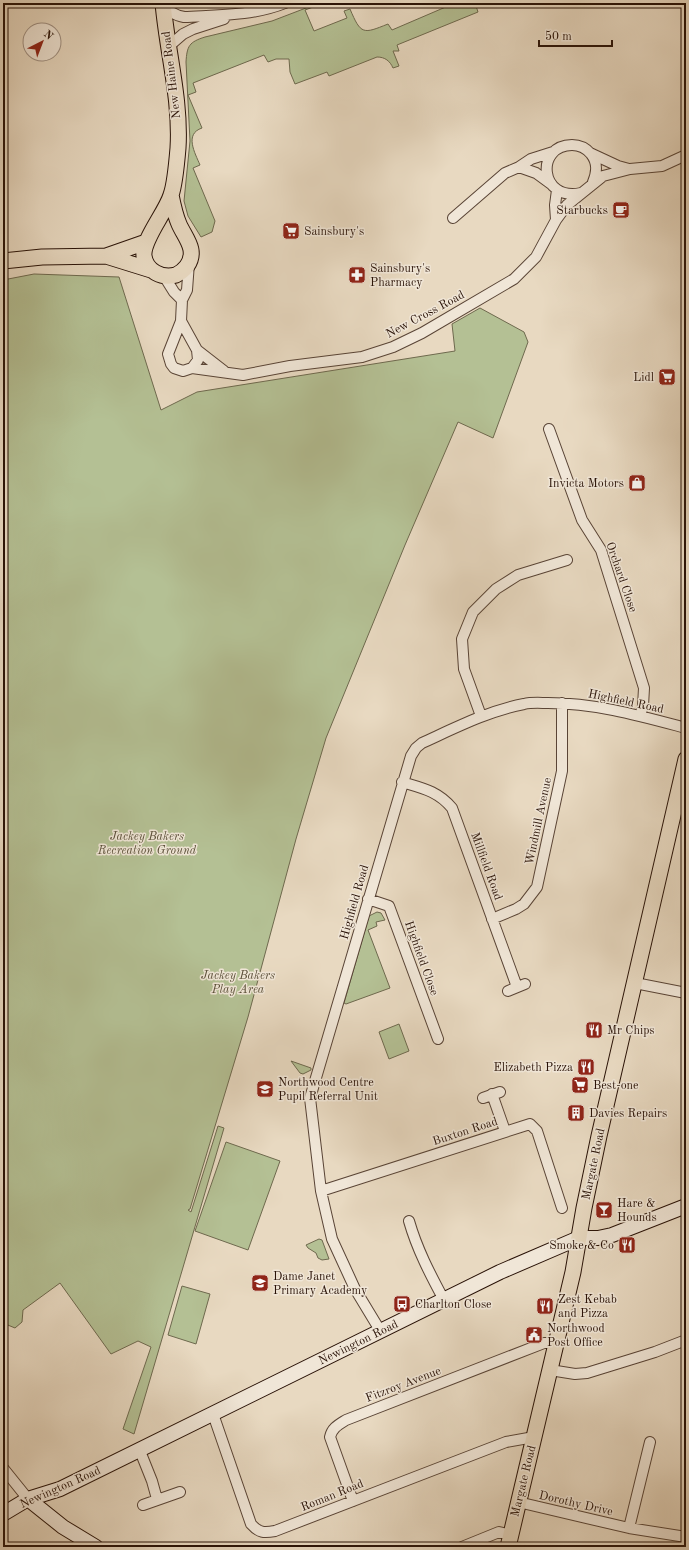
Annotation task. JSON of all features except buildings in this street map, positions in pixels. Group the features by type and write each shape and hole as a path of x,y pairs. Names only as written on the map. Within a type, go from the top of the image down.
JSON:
{"main road":[{"name":"New Haine Road","path":"158,273 146,264 144,250 148,239 162,215 171,195 178,147 174,84 163,4"},
{"name":"New Haine Road","path":"171,195 179,225 191,248 189,263"},
{"path":"106,256 148,239 156,232 163,229 177,231 188,240"},
{"path":"3,261 42,257 106,256 172,276 179,274 189,263"},
{"name":"Margate Road","path":"509,1541 573,1272 599,1136 686,758"},
{"path":"579,1238 598,1238 612,1235 686,1206"},
{"name":"Newington Road","path":"3,1514 28,1499 60,1489 500,1272 579,1238"},
{"path":"28,1499 63,1527 96,1547"}],"street":[{"path":"168,47 183,34 193,29 234,16 285,3"},
{"path":"163,4 170,13 176,16 234,16"},
{"name":"New Cross Road","path":"556,220 554,187 547,176 546,168 548,159 553,152 560,147 575,145 582,147 590,153 618,166 630,169"},
{"path":"453,218 505,173 519,167 531,159 553,152"},
{"path":"590,153 596,167 596,175 593,182"},
{"name":"New Cross Road","path":"189,263 187,290 182,300 181,321 168,354 174,368 183,371 192,368 224,371 243,375 290,366 362,357 393,347 422,333 514,279 536,257 556,220 567,205 602,176 630,169 662,166 686,155"},
{"path":"519,167 536,173 565,194 581,193"},
{"path":"158,273 182,300"},
{"name":"New Cross Road","path":"181,321 196,348 224,371"},
{"path":"172,346 181,341 190,343 196,348 198,360 192,368"},
{"name":"Orchard Close","path":"549,429 582,520 601,550 644,688 643,706 640,716"},
{"path":"481,716 464,669 462,639 473,612 496,589 518,575 567,560"},
{"name":"Highfield Road","path":"381,1332 355,1289 332,1239 321,1191 310,1098 402,782 411,756 416,748 422,743 481,716 525,704 562,703 592,706 640,716 686,728"},
{"name":"Windmill Avenue","path":"492,919 524,904 537,887 562,771 562,703"},
{"name":"Millfield Road","path":"402,782 433,792 452,808 517,987"},
{"name":"Highfield Close","path":"368,899 389,906 438,1039"},
{"path":"635,983 686,993"},
{"path":"492,1095 505,1132"},
{"name":"Buxton Road","path":"321,1191 530,1124 537,1131 562,1208"},
{"path":"409,1221 414,1239 444,1300"},
{"path":"550,1370 575,1374 587,1373 655,1352 686,1340"},
{"name":"Fitzroy Avenue","path":"352,1501 330,1437 331,1432 336,1426 346,1420 544,1343 556,1343"},
{"name":"Roman Road","path":"213,1414 251,1524 257,1530 264,1533 276,1531 506,1442 534,1437"},
{"path":"628,1528 649,1442"},
{"path":"140,1450 152,1481 157,1500"},
{"path":"3,1468 28,1499"},
{"path":"143,1505 180,1492"},
{"name":"Dorothy Drive","path":"518,1502 628,1528 686,1537"},
{"path":"462,1547 499,1532 509,1541"}],"green space":[{"path":"319,3 324,3 305,10 314,31 347,18 344,11 350,9 360,28 368,31 388,24 392,30 455,3 475,3 478,12 397,45 399,51 393,51 399,66 393,68 387,60 377,57 329,76 327,72 295,84 290,72 289,59 276,59 268,62 264,55 193,83 196,92 188,95 202,128 193,135 192,139 192,144 200,165 193,168 215,221 212,232 201,237 188,216 184,201 190,141 186,62 188,48 195,41 205,37 272,21"},
{"name":"Jackey Bakers Recreation Ground","path":"34,274 119,277 161,410 197,392 455,351 452,324 480,308 524,332 528,342 493,438 458,422 405,545 326,738 296,839 248,1017 190,1209 188,1210 191,1212 218,1126 224,1128 134,1434 123,1429 151,1347 138,1341 111,1354 60,1283 23,1310 22,1322 15,1328 3,1323 3,280"},
{"path":"377,912 381,913 385,920 376,922 377,926 368,930 390,988 346,1004 344,1003 369,916"},
{"path":"399,1024 409,1051 389,1059 379,1032"},
{"path":"291,1061 311,1068 311,1070 303,1074 300,1073"},
{"path":"226,1142 280,1161 248,1250 195,1231"},
{"path":"319,1239 322,1240 329,1259 322,1260 318,1258 316,1253 306,1245"},
{"path":"182,1286 210,1294 196,1344 168,1335"}],"place":[{"name":"Starbucks","path":"621,210"},
{"name":"Sainsbury's","path":"291,231"},
{"name":"Sainsbury's Pharmacy","path":"357,275"},
{"name":"Lidl","path":"667,377"},
{"name":"Invicta Motors","path":"637,483"},
{"name":"Mr Chips","path":"594,1030"},
{"name":"Elizabeth Pizza","path":"586,1067"},
{"name":"Best-one","path":"580,1085"},
{"name":"Northwood Centre Pupil Referral Unit","path":"265,1089"},
{"name":"Davies Repairs","path":"576,1113"},
{"name":"Hare & Hounds","path":"604,1210"},
{"name":"Smoke & Co","path":"627,1245"},
{"name":"Dame Janet Primary Academy","path":"260,1283"},
{"name":"Charlton Close","path":"402,1304"},
{"name":"Zest Kebab and Pizza","path":"545,1306"},
{"name":"Northwood Post Office","path":"534,1335"}],"park label":[{"name":"Jackey Bakers Play Area","path":"238,982"}]}
